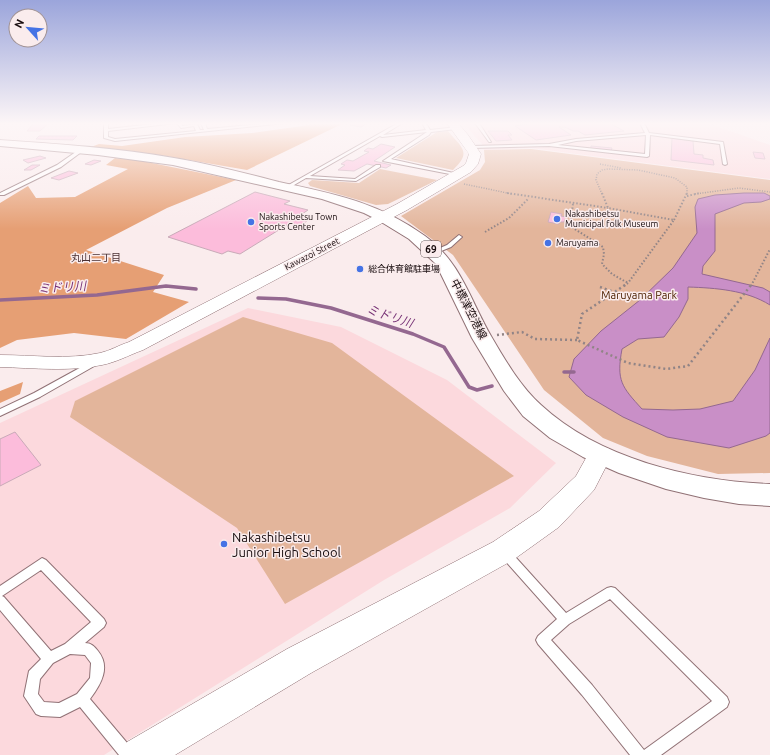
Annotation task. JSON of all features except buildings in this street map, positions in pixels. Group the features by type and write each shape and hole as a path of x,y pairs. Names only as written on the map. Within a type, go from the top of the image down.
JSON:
{"main road":[{"name":"中標津空港線","path":"149,158 172,161 340,200 385,217 434,252 448,269 482,336 513,389 550,426 600,455 644,473 735,494 770,495"}],"street":[{"name":"Kawazoi Street","path":"0,361 82,362 103,359 136,346 461,179 472,164 474,158"},
{"path":"140,755 299,661 503,551 549,519 585,483 600,455"}],"lane":[{"path":"2,194 59,166 70,158"},
{"path":"287,187 337,158"},
{"path":"304,177 356,180 390,158"},
{"path":"724,158 725,164"},
{"path":"383,163 461,179"},
{"path":"434,252 449,246 459,237"},
{"path":"0,412 58,385 103,359"},
{"path":"503,551 565,620"},
{"path":"0,592 42,563 100,624 69,648 49,659 34,676 31,696 41,709 60,710 82,699 96,680 98,661 88,650 69,648"},
{"path":"640,755 587,690 542,640 565,620 611,592 722,702 649,755"},
{"path":"0,601 49,659"},
{"path":"82,699 128,755"}],"path":[{"path":"577,340 582,314 628,283 674,220 687,196 687,187 683,182 673,177 600,164"},
{"path":"608,208 596,180 597,174 602,170 633,170"},
{"path":"461,179 492,191 529,198 608,208 674,220"},
{"path":"687,196 720,189 754,189 770,192"},
{"path":"485,232 502,224 516,214 529,198"},
{"path":"573,204 570,226 603,247 604,254 602,264 612,274 628,283"},
{"path":"482,336 522,332 535,339 577,340 628,363 666,369 688,366 752,284 770,249"},
{"path":"600,287 614,293"}],"shaded area":[{"path":"115,158 142,161 236,180 167,208 86,250 164,275 153,292 189,302 126,339 74,333 17,340 0,348 0,203 28,186 36,198 75,197 128,169 106,165"},
{"path":"179,158 271,158 247,170"},
{"path":"610,158 770,158 770,179"},
{"path":"764,193 770,196 770,199 761,202 744,203 715,214 715,251 703,266 702,274 763,288 770,292 770,305 741,293 720,289 688,287 688,299 679,317 664,337 638,339 622,349 620,376 625,389 642,409 700,409 733,401 755,370 770,338 770,433 766,436 729,448 667,437 623,417 586,395 569,377 574,359 601,331 640,300 673,268 697,233 695,207 698,199 715,195"},
{"name":"Nakashibetsu Junior High School","path":"248,308 341,327 447,380 556,463 510,508 384,580 104,755 0,755 0,423"},
{"path":"23,382 20,394 0,403 0,391"}],"green space":[{"path":"397,158 462,158 453,170"},
{"name":"Maruyama Park","path":"485,158 602,158 770,180 770,473 718,474 647,456 603,438 544,390 453,255 401,216 480,170 485,162"},
{"path":"380,169 437,180 388,204 376,205 310,186 308,183 312,180 359,183"},
{"path":"243,317 332,343 514,476 285,604 237,528 70,417 75,401"}],"waterway":[{"name":"ミドリ川","path":"0,300 97,295 166,286 196,289"},
{"name":"ミドリ川","path":"258,298 286,299 331,308 413,334 444,347 469,387 477,390 492,386"},
{"name":"ミドリ川","path":"564,372 574,372"}],"place":[{"name":"Nakashibetsu Municipal folk Museum","path":"557,219"},
{"name":"Nakashibetsu Town Sports Center","path":"251,222"},
{"name":"Maruyama","path":"548,243"},
{"name":"総合体育館駐車場","path":"360,269"},
{"name":"Nakashibetsu Junior High School","path":"224,544"}],"district":[{"name":"丸山二丁目","path":"96,257"}]}
